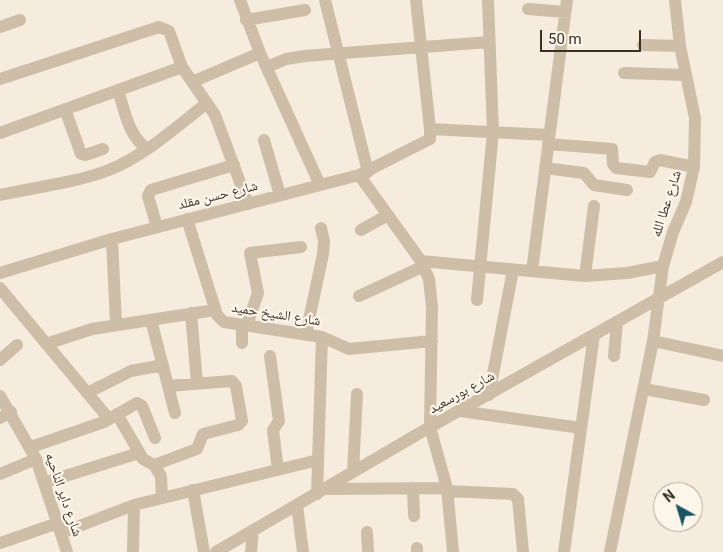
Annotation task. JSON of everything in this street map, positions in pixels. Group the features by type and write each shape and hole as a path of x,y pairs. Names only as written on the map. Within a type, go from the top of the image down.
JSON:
{"street":[{"path":"240,0 260,53 320,185"},
{"path":"325,0 363,173 388,214 423,263 432,293 430,427 447,490 453,552"},
{"path":"416,0 430,129 493,132 610,149 613,152 613,164 616,168 650,172 655,162 660,160 694,167"},
{"path":"477,300 482,267 493,132 488,0"},
{"name":"شارع عطا الله","path":"610,552 653,341 663,266 673,232 686,202 694,167 695,118 680,46 675,0"},
{"path":"528,9 566,6 532,271"},
{"path":"246,20 305,10"},
{"path":"0,27 20,20"},
{"path":"0,79 159,27 169,31 182,67 215,115 248,204"},
{"path":"267,67 286,59 338,53 489,42"},
{"path":"643,45 680,46"},
{"path":"192,82 260,53"},
{"path":"0,133 182,67"},
{"path":"624,73 686,75"},
{"path":"118,90 133,135 138,142 148,149"},
{"path":"0,195 109,170 148,149 207,102"},
{"path":"65,109 81,154 85,155 103,149"},
{"name":"شارع حسن مقلد","path":"0,273 112,239 363,173 398,154 426,142 430,139 430,129"},
{"path":"264,140 280,195"},
{"path":"157,227 148,196 151,190 234,165"},
{"path":"545,168 586,174 594,185 627,190"},
{"path":"585,276 594,206"},
{"path":"361,230 388,214"},
{"name":"شارع الشيخ حميد","path":"187,219 215,310 224,322 322,337 338,346 358,349 432,341"},
{"path":"306,334 323,254 322,228"},
{"path":"112,239 116,324"},
{"path":"242,343 244,325 258,293 250,254 301,247"},
{"name":"شارع بورسعيد","path":"216,552 430,427 723,262"},
{"path":"359,296 423,263 585,276 627,273 663,266"},
{"path":"489,395 513,270"},
{"path":"0,288 87,393 113,417 149,464 154,465 196,449 203,434 240,424 242,421 236,386 231,380 168,386"},
{"path":"46,344 92,329 116,324 215,310"},
{"path":"191,314 197,383"},
{"path":"151,320 175,413"},
{"path":"614,356 617,322"},
{"path":"564,552 594,335"},
{"path":"322,337 318,460 321,491 412,488 513,494 518,499 522,552"},
{"path":"653,341 723,356"},
{"path":"0,360 17,345"},
{"path":"270,356 279,422 273,430 278,470"},
{"path":"87,393 131,371 163,365"},
{"path":"644,389 704,400"},
{"path":"353,472 357,394"},
{"name":"شارع داير الناحيه","path":"0,396 5,415 34,453 46,482 67,552"},
{"path":"0,474 34,453 113,417 135,404 141,404 155,438"},
{"path":"460,411 582,428"},
{"path":"46,482 139,453"},
{"path":"0,542 59,528 193,490 318,460"},
{"path":"154,465 161,476 162,498"},
{"path":"412,488 414,516"},
{"path":"193,490 204,552"},
{"path":"297,505 303,552"},
{"path":"133,552 134,506"},
{"path":"251,552 253,530"},
{"path":"368,532 368,552"}]}
